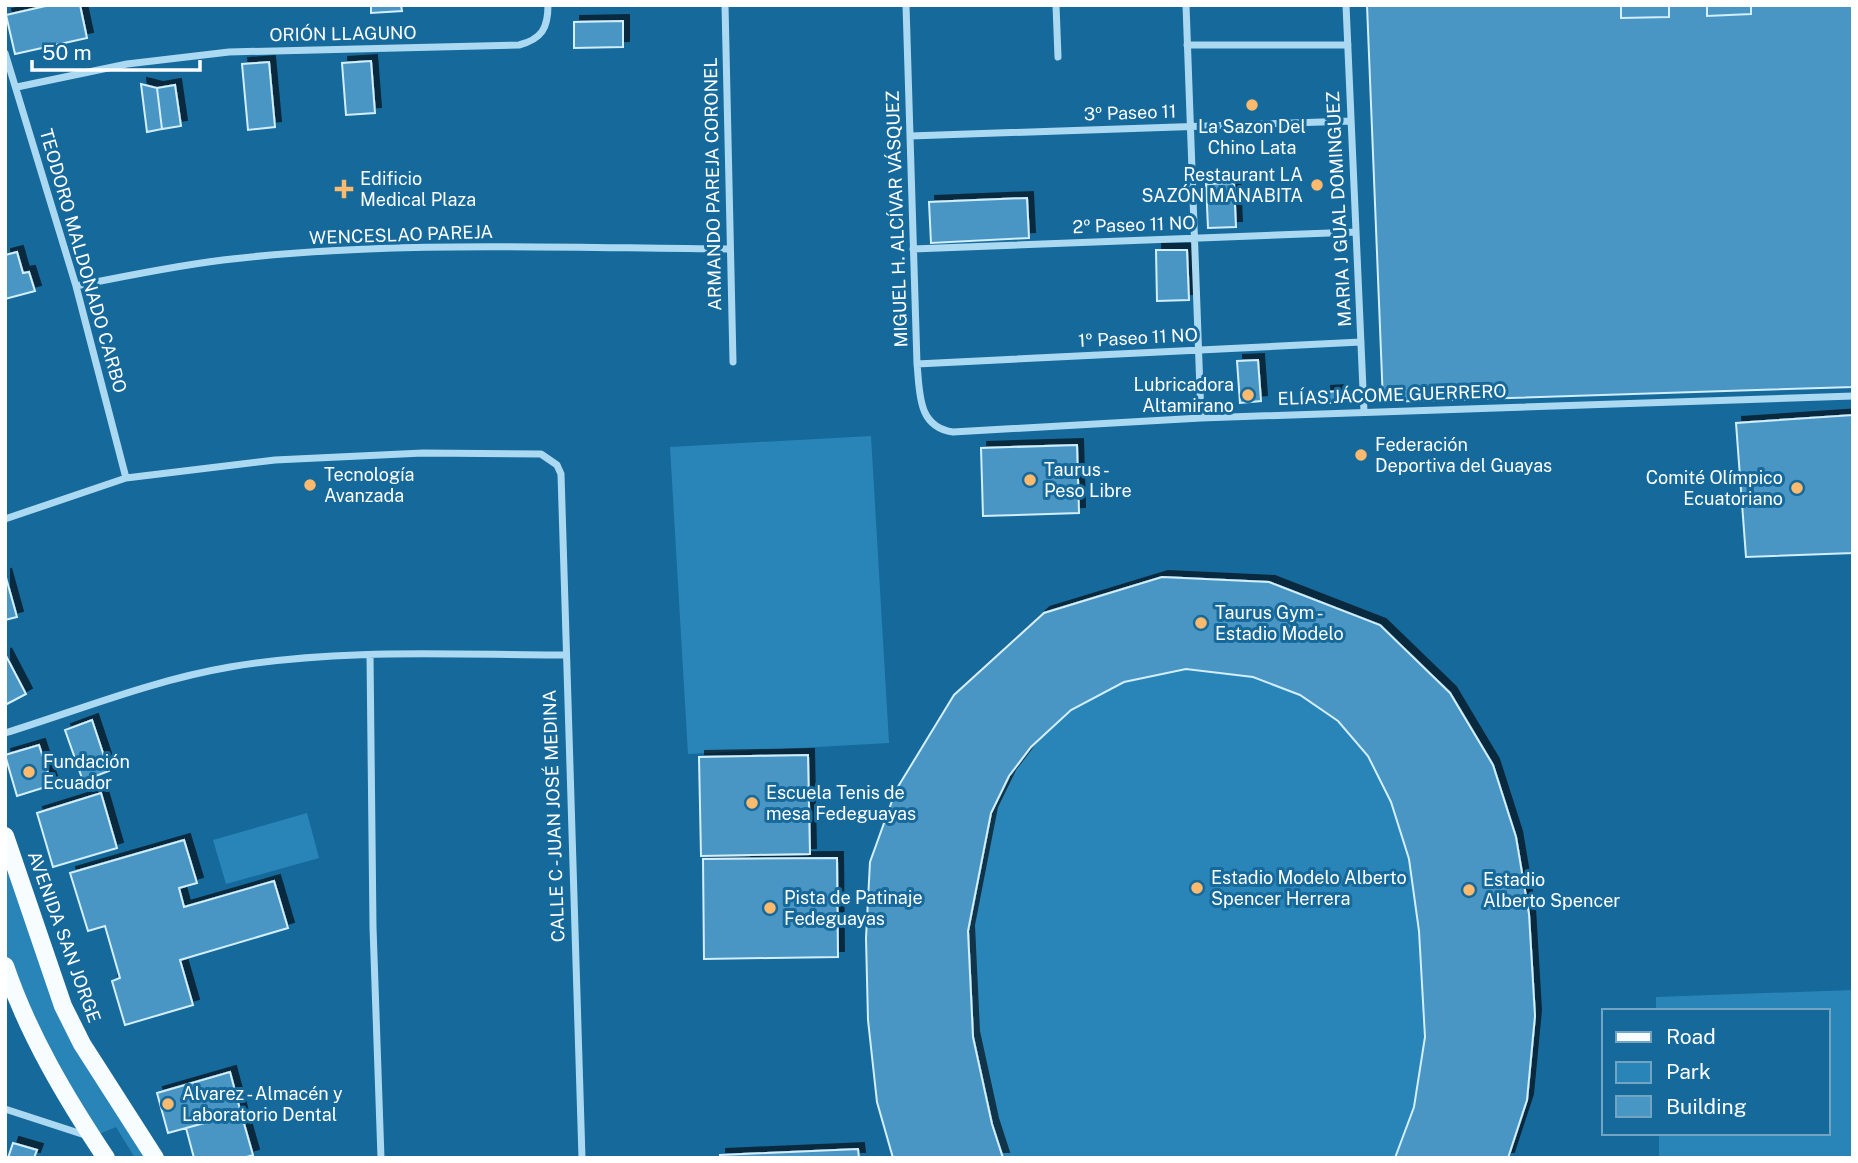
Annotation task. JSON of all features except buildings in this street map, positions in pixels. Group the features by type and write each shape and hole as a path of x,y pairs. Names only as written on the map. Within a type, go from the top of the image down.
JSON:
{"main road":[{"name":"AVENIDA SAN JORGE","path":"5,836 64,1006 82,1044 155,1158"},
{"path":"5,966 29,1026 106,1158"}],"street":[{"name":"ORIÓN LLAGUNO","path":"17,88 127,64 229,52 519,45 529,43 544,33 548,5"},
{"name":"ARMANDO PAREJA CORONEL","path":"724,5 733,362"},
{"name":"MIGUEL H. ALCÍVAR VÁSQUEZ","path":"906,5 917,364 921,402 934,427"},
{"path":"1056,5 1058,57"},
{"path":"1186,5 1201,418"},
{"name":"MARIA J GUAL DOMINGUEZ","path":"1346,5 1364,412"},
{"path":"1187,46 1348,45"},
{"name":"TEODORO MALDONADO CARBO","path":"5,53 76,286 126,478"},
{"name":"3º Paseo 11","path":"910,136 1351,121"},
{"name":"2º Paseo 11 NO","path":"913,249 1356,232"},
{"name":"WENCESLAO PAREJA","path":"76,286 147,271 224,260 328,251 445,247 729,249"},
{"name":"1º Paseo 11 NO","path":"917,364 1361,342"},
{"name":"ELÍAS JÁCOME GUERRERO","path":"934,427 953,432 1201,418 1853,396"},
{"name":"CALLE C - JUAN JOSÉ MEDINA","path":"126,478 275,460 424,453 541,454 557,465 561,474 582,1158"},
{"path":"5,519 126,478"},
{"path":"5,733 180,677 231,667 369,655 565,656"},
{"path":"369,655 373,927 381,1158"},
{"path":"5,1109 92,1137"}],"green space":[{"path":"871,436 889,743 688,754 670,447"},
{"name":"Estadio Modelo Alberto Spencer Herrera","path":"1162,577 1269,582 1380,625 1450,693 1493,765 1516,837 1529,914 1535,1016 1527,1100 1508,1158 893,1158 877,1102 868,1020 870,862 896,790 954,695 1044,613"},
{"path":"307,813 319,858 226,884 213,840"},
{"path":"5,836 48,965 149,1158 135,1158 116,1127 92,1137 5,966"},
{"path":"1853,990 1853,1158 1659,1158 1659,1135 1830,1135 1830,1009 1656,1009 1656,997"}],"place":[{"name":"La Sazon Del Chino Lata","path":"1252,105"},
{"name":"Restaurant LA SAZÓN MANABITA","path":"1317,185"},
{"name":"Edificio Medical Plaza","path":"344,189"},
{"name":"Lubricadora Altamirano","path":"1248,395"},
{"name":"Federación Deportiva del Guayas","path":"1361,455"},
{"name":"Taurus - Peso Libre","path":"1030,480"},
{"name":"Tecnología Avanzada","path":"310,485"},
{"name":"Comité Olímpico Ecuatoriano","path":"1797,488"},
{"name":"Taurus Gym - Estadio Modelo","path":"1201,623"},
{"name":"Fundación Ecuador","path":"29,772"},
{"name":"Escuela Tenis de mesa Fedeguayas","path":"752,803"},
{"name":"Estadio Modelo Alberto Spencer Herrera","path":"1197,888"},
{"name":"Estadio Alberto Spencer","path":"1469,890"},
{"name":"Pista de Patinaje Fedeguayas","path":"770,908"},
{"name":"Alvarez - Almacén y Laboratorio Dental","path":"168,1104"}]}
